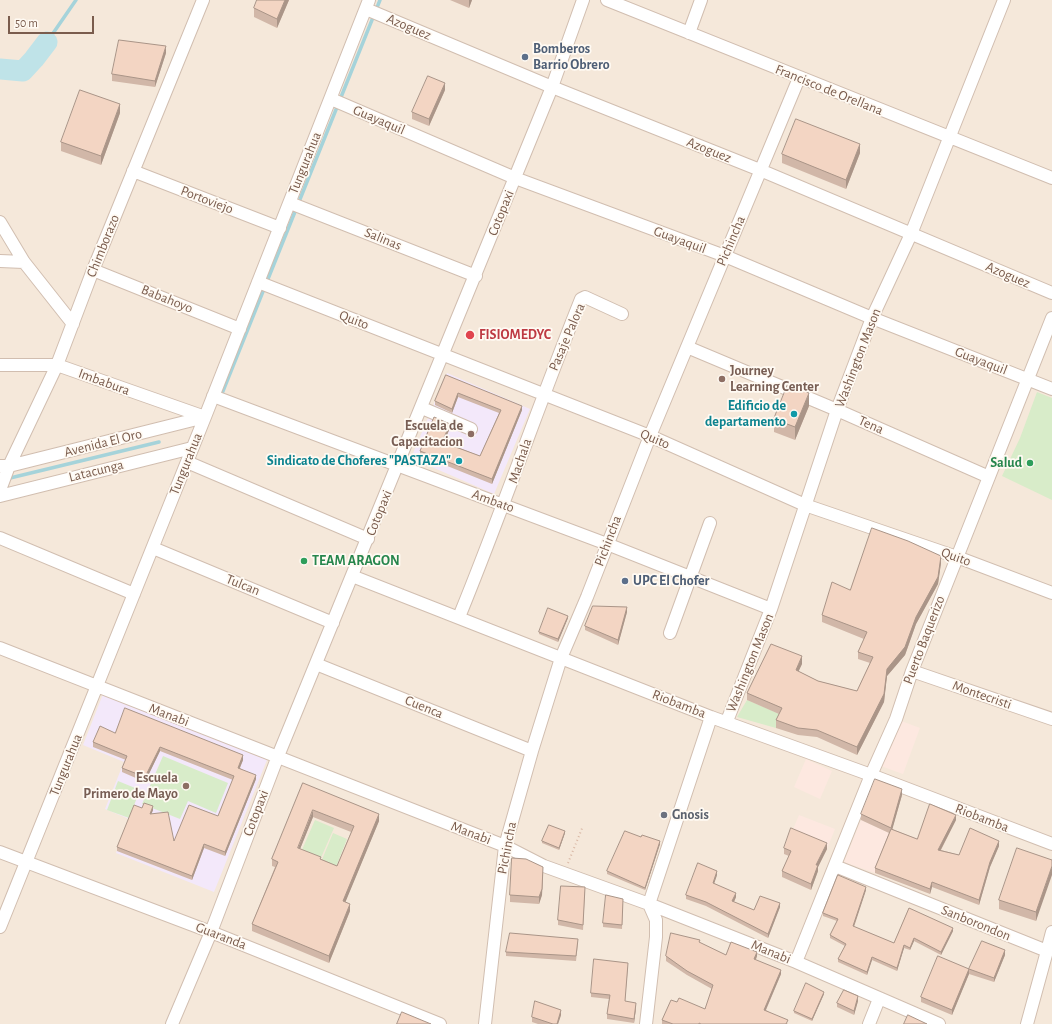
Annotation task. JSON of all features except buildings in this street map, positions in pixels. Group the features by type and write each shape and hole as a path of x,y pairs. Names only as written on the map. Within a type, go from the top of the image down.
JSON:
{"street":[{"name":"Chimborazo","path":"0,490 6,468 57,365 93,270 203,0"},
{"name":"Cotopaxi","path":"172,1024 211,932 278,756 422,408 552,87 583,0"},
{"name":"Francisco de Orellana","path":"607,0 1052,178"},
{"path":"689,33 701,0"},
{"name":"Washington Mason","path":"727,721 771,610 805,505 872,318 911,234 1004,0"},
{"name":"Azoguez","path":"367,6 382,16 552,87 760,170 1052,293"},
{"name":"Tungurahua","path":"0,927 214,396 367,6"},
{"name":"Pichincha","path":"485,1024 505,846 532,751 561,658 587,597 650,436 799,78"},
{"name":"Guayaquil","path":"331,99 515,178 725,256 872,318 1052,389"},
{"name":"Portoviejo","path":"134,171 280,228"},
{"name":"Salinas","path":"290,203 476,276"},
{"path":"0,222 24,262 73,324"},
{"path":"0,261 24,262"},
{"name":"Babahoyo","path":"93,270 240,328"},
{"name":"Quito","path":"259,283 650,436 805,505 957,557 1052,593"},
{"name":"Pasaje Palora","path":"543,394 582,299 586,297 622,314"},
{"name":"Puerto Baquerizo","path":"796,962 870,775 896,719 912,671 1052,318"},
{"name":"Tena","path":"687,347 838,410 989,477"},
{"name":"Imbabura","path":"0,365 57,365 205,417"},
{"name":"Machala","path":"460,618 504,505 543,394"},
{"name":"Ambato","path":"214,396 607,544 771,610"},
{"path":"422,408 471,429"},
{"name":"Avenida El Oro","path":"6,468 205,417"},
{"name":"Latacunga","path":"0,496 192,448"},
{"path":"187,462 368,539"},
{"path":"670,633 710,523"},
{"path":"0,538 134,594"},
{"name":"Tulcan","path":"153,548 333,623"},
{"name":"Riobamba","path":"352,576 711,717 727,721 1052,844"},
{"name":"Manabi","path":"0,648 505,846 544,866 564,874 649,904 796,962 939,1024"},
{"name":"Cuenca","path":"316,664 532,751"},
{"name":"Montecristi","path":"912,671 1052,718"},
{"name":"Washington Mason","path":"649,904 711,717"},
{"name":"Guaranda","path":"0,852 211,932 440,1024"},
{"name":"Sanborondon","path":"835,866 1047,951"},
{"path":"646,1024 656,937 656,920 649,904"},
{"path":"1027,1024 1052,932"},
{"path":"869,1024 879,999"}],"path":[{"path":"564,874 583,826"}],"shaded area":[{"path":"0,0 1052,0 1052,1024 0,1024"},
{"name":"Escuela de Capacitacion","path":"447,373 530,409 494,494 411,458"},
{"name":"Escuela Primero de Mayo","path":"103,694 267,760 214,892 116,853 129,819 105,809 124,762 83,745"},
{"path":"896,719 920,728 903,774 878,765"},
{"path":"806,759 832,771 820,799 794,787"},
{"path":"799,815 835,829 827,849 791,834"},
{"path":"861,820 891,834 875,873 844,862"}],"green space":[{"name":"Salud","path":"1037,392 1052,398 1052,500 1002,476 1020,438"},
{"path":"747,700 782,715 776,728 737,717"},
{"path":"163,756 228,783 216,813 188,801 180,819 142,804"},
{"path":"118,781 140,790 129,818 107,810"},
{"path":"315,820 334,828 320,860 301,852"},
{"path":"333,833 347,839 336,867 321,862"}],"waterway":[{"path":"47,42 76,0"},
{"path":"221,396 380,0"},
{"path":"0,69 23,71 47,42"},
{"path":"6,479 159,442"}],"place":[{"name":"Bomberos Barrio Obrero","path":"525,57"},
{"name":"FISIOMEDYC","path":"470,335"},
{"name":"Journey Learning Center","path":"722,379"},
{"name":"Edificio de departamento","path":"794,414"},
{"name":"Escuela de Capacitacion","path":"471,434"},
{"name":"Sindicato de Choferes \"PASTAZA\"","path":"459,461"},
{"name":"Salud","path":"1030,463"},
{"name":"TEAM ARAGON","path":"304,561"},
{"name":"UPC El Chofer","path":"625,581"},
{"name":"Escuela Primero de Mayo","path":"186,786"},
{"name":"Gnosis","path":"664,815"}]}
